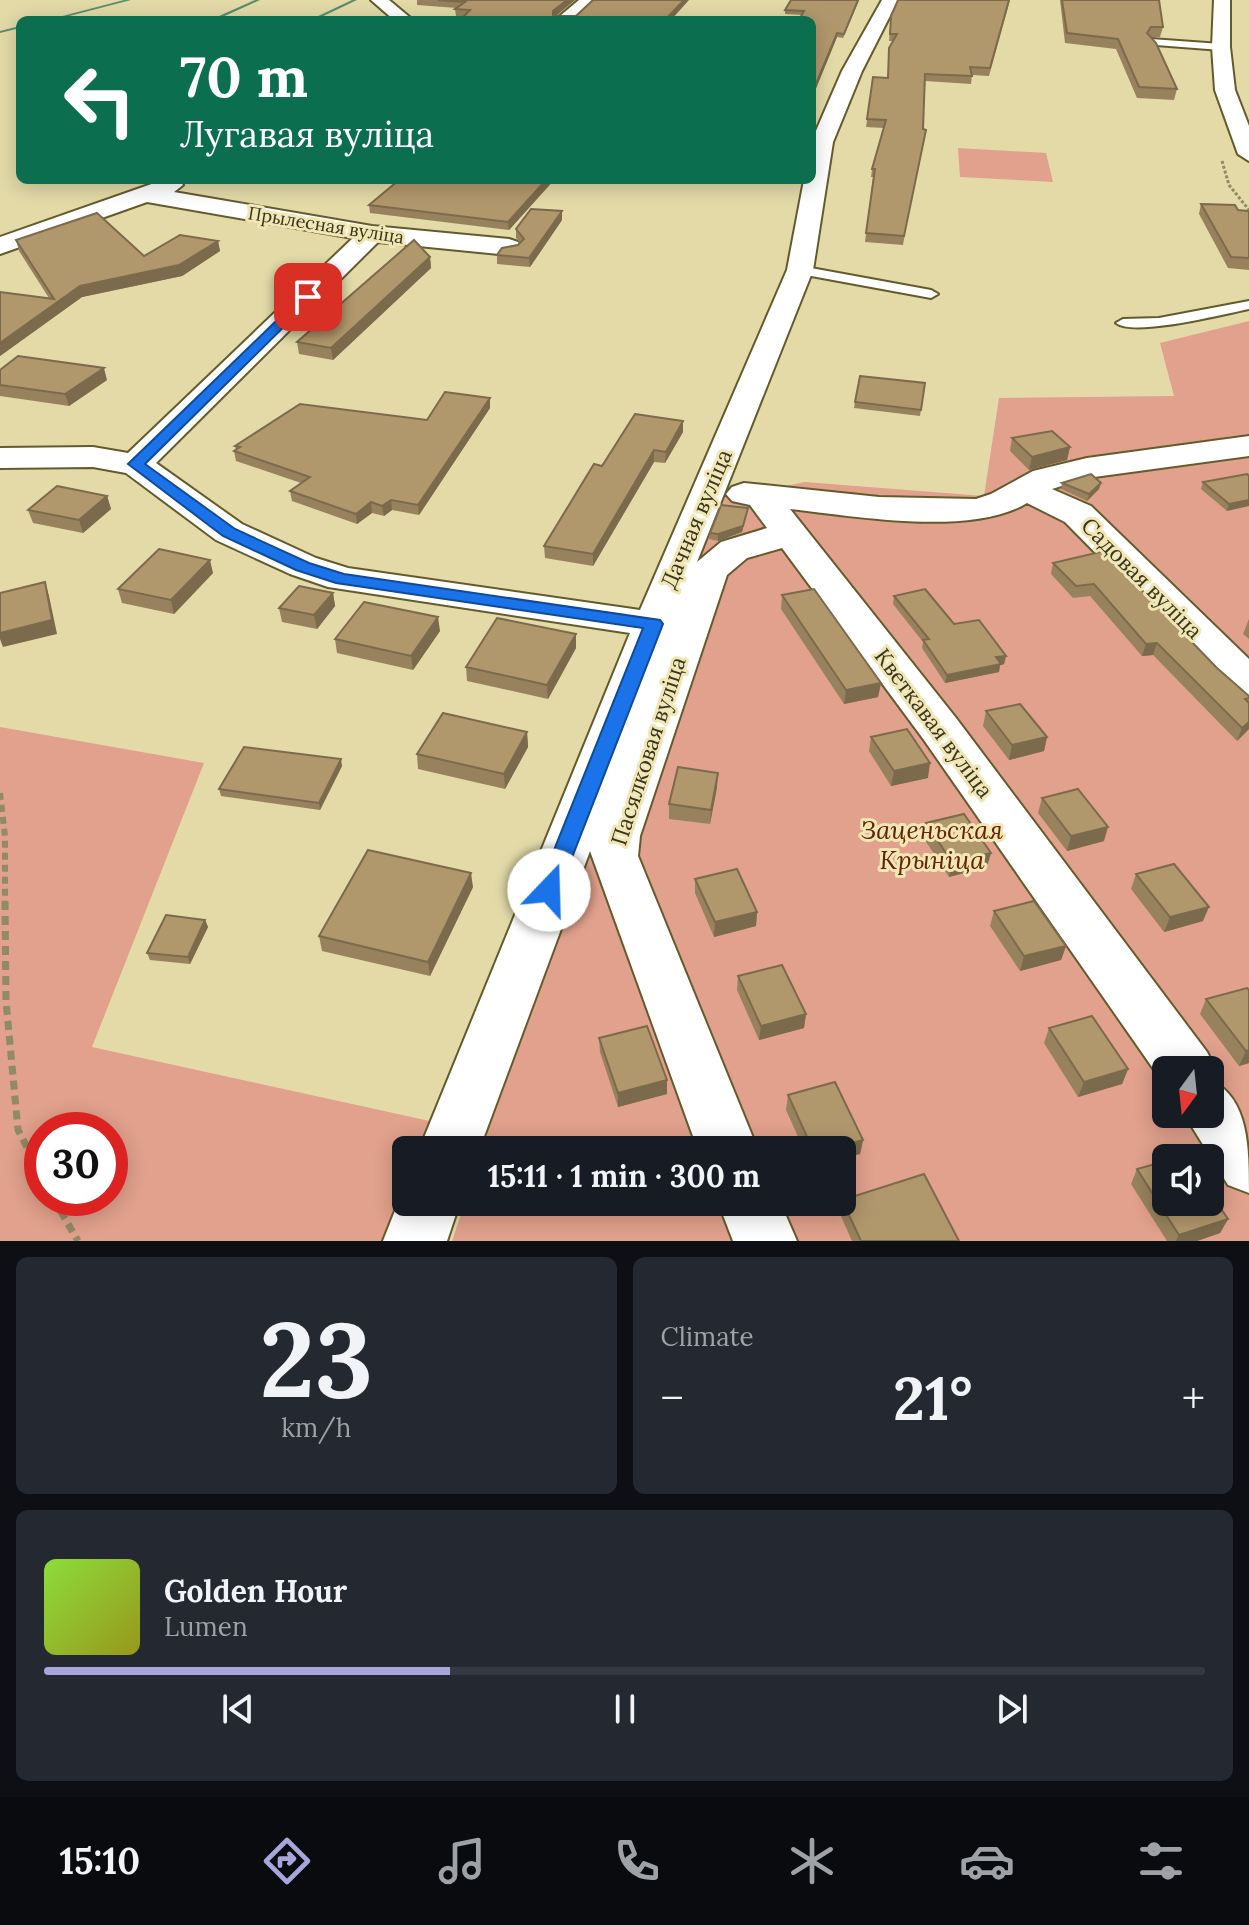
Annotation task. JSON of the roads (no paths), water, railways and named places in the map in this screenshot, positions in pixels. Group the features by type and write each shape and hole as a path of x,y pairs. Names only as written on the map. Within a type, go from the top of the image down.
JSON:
{"street":[{"path":"379,0 399,16"},
{"path":"569,16 589,0"},
{"name":"Дачная вуліца","path":"816,177 822,142 852,71 890,0"},
{"path":"1222,0 1221,47 1225,90 1249,154"},
{"path":"0,246 174,184"},
{"name":"Дачная вуліца","path":"454,1136 653,624 800,270 815,184"},
{"name":"Прылесная вуліца","path":"145,194 372,234 509,247"},
{"path":"136,464 372,234"},
{"path":"708,490 879,508 978,510 1004,502 1045,478 1087,468 1249,446"},
{"path":"0,458 93,457 136,464 229,532 303,566 342,579 653,624"},
{"name":"Садовая вуліца","path":"1024,489 1078,514 1249,683"},
{"name":"Кветкавая вуліца","path":"761,496 940,729 1177,1056"},
{"name":"Пасялковая вуліца","path":"723,1136 614,856 616,836 714,563 732,550 761,539 791,536"},
{"path":"1224,1127 1249,1165"},
{"path":"415,1241 424,1216"},
{"path":"755,1216 765,1241"}],"lane":[{"path":"1152,48 1151,42 1221,47"},
{"path":"800,270 931,294"},
{"path":"1123,323 1159,322 1249,305"}],"waterway":[{"path":"65,16 129,0"},
{"path":"221,16 258,0"},
{"path":"321,16 355,0"},
{"path":"0,32 16,28"}],"park label":[{"name":"Заценьская Крыніца","path":"932,844"}]}
